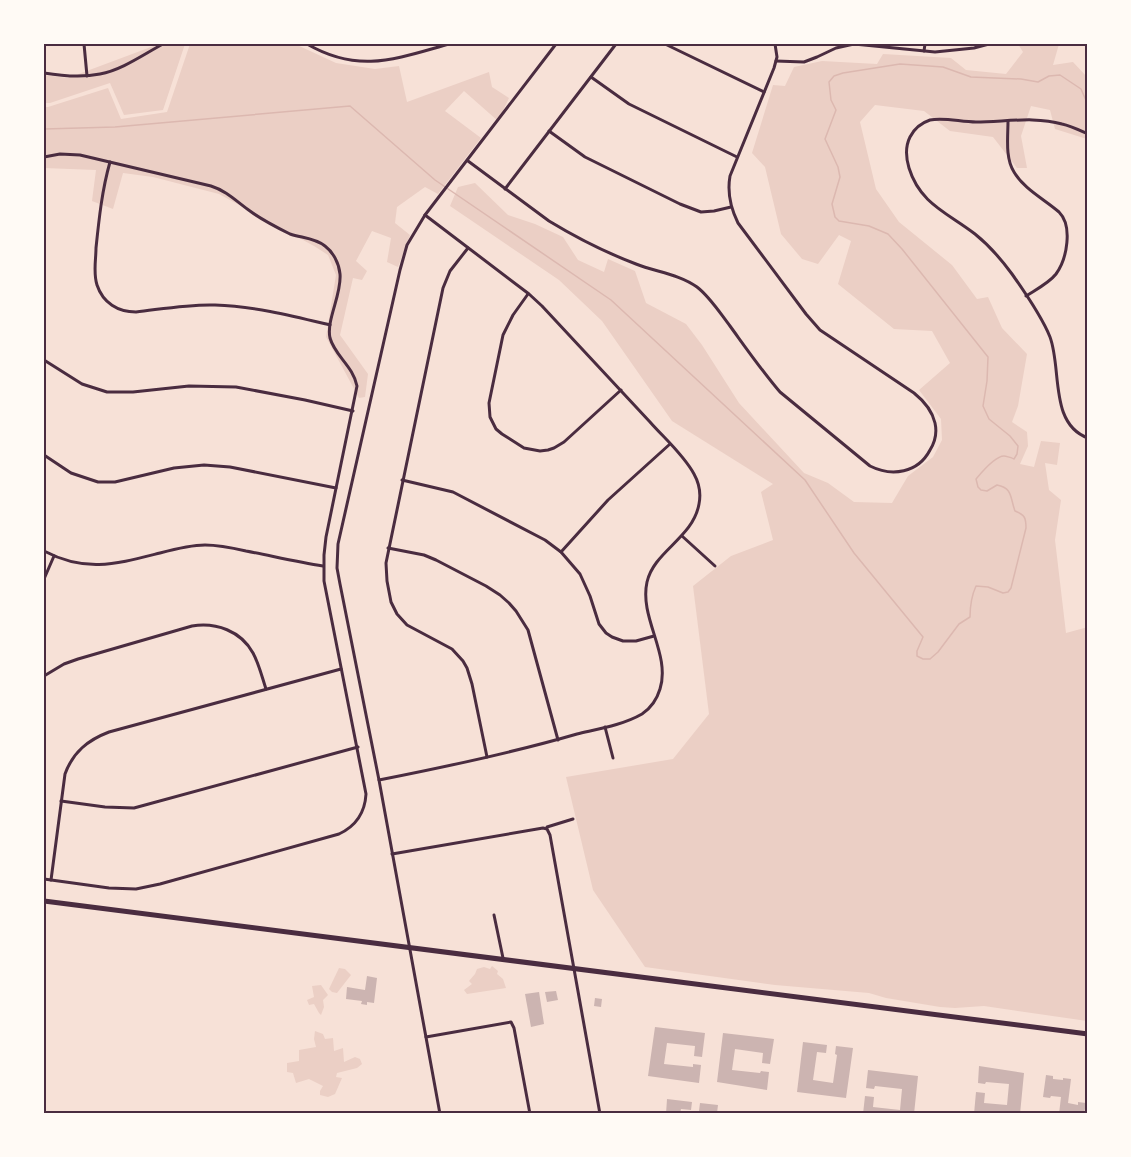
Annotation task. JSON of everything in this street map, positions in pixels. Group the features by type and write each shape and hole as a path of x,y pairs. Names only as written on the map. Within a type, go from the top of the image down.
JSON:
{"main road":[{"path":"44,901 1088,1034"}],"street":[{"path":"84,44 87,76"},
{"path":"44,73 87,76 107,72 163,44"},
{"path":"307,44 336,57 368,62 384,61 449,44"},
{"path":"440,1113 379,780 340,584 338,544 401,264 411,239 425,215 556,44"},
{"path":"505,189 616,44"},
{"path":"665,44 764,92"},
{"path":"468,161 563,230 620,258 679,278 698,288 712,302 780,392 870,466 893,473 907,471 928,454 936,436 935,423 924,401 820,330 738,223 731,207 728,193 732,168 776,61 775,44"},
{"path":"924,51 925,44"},
{"path":"776,61 804,62 836,48 854,45 951,51 989,44"},
{"path":"591,77 629,104 737,157"},
{"path":"1088,134 1050,121 977,122 939,119 920,125 911,135 906,156 910,172 921,193 929,202 969,229 988,246 999,257 1026,296 1046,327 1053,346 1064,417 1071,428 1088,438"},
{"path":"1008,121 1009,160 1014,173 1059,213 1067,230 1064,254 1058,271 1051,280 1026,296"},
{"path":"549,131 585,157 680,204 701,212 731,207"},
{"path":"44,157 67,153 221,189 247,210 272,225 326,246 336,260 340,275 338,295 330,325 330,339 349,366 357,386 326,537 323,566 325,588 366,788 366,802 360,816 349,828 339,834 136,889 109,888 44,879"},
{"path":"111,162 100,207 95,271 98,287 112,305 123,311 136,312 213,305 231,306 330,325"},
{"path":"379,780 558,740 628,720 641,714 652,704 662,683 662,668 646,600 647,584 654,567 693,522 699,498 695,475 689,466 621,390 529,294 425,215"},
{"path":"468,248 450,271 443,288 388,548 386,574 391,602 401,619 452,649 463,661 472,684 487,757"},
{"path":"529,294 505,329 489,403 490,417 496,429 524,448 540,451 554,448 564,442 621,390"},
{"path":"44,360 72,379 107,393 189,386 227,387 253,389 353,411"},
{"path":"561,552 608,500 670,444"},
{"path":"44,455 71,473 98,482 124,480 174,468 212,465 336,488"},
{"path":"402,480 440,488 462,496 545,540 573,565 584,582 599,624 606,633 623,641 636,641 654,636"},
{"path":"682,536 715,566"},
{"path":"44,551 74,562 108,565 177,548 213,545 323,566"},
{"path":"388,548 424,555 436,560 500,595 516,611 528,630 558,740"},
{"path":"44,579 54,556"},
{"path":"44,676 78,659 192,626 208,625 224,628 237,635 250,648 255,655 266,689"},
{"path":"51,880 63,783 68,766 80,749 97,736 341,669"},
{"path":"605,727 613,758"},
{"path":"61,801 113,808 134,808 358,747"},
{"path":"392,854 545,828 573,819"},
{"path":"545,828 550,840 600,1113"},
{"path":"494,915 503,960"},
{"path":"426,1037 511,1022 530,1113"}],"shaded area":[{"path":"159,44 185,44 163,110 124,115 110,83 44,103 44,75 68,78"},
{"path":"190,44 295,44 336,63 375,69 399,66 407,102 489,72 492,87 509,98 498,121 464,91 445,111 481,138 438,194 425,187 397,207 395,223 410,235 398,267 387,262 391,238 372,231 356,261 367,271 362,280 353,278 340,335 368,374 365,397 359,398 326,337 336,275 328,255 219,194 153,177 123,173 113,209 92,201 96,170 44,168 44,107 108,88 121,119 167,112"},
{"path":"1018,44 1059,44 1053,65 1073,62 1087,77 1087,139 1055,129 1050,110 1031,106 1021,136 1027,168 1017,168 993,137 950,131 924,111 875,105 860,122 876,189 899,222 952,265 977,299 988,297 1002,328 1027,354 1018,406 1012,422 1027,432 1028,446 1020,464 1034,467 1041,441 1060,443 1057,465 1045,463 1049,490 1061,500 1055,540 1066,633 1088,627 1087,1021 984,1006 940,1007 869,993 775,985 645,967 593,890 566,777 673,759 709,714 693,586 731,556 773,540 761,492 773,484 672,421 602,321 559,280 450,206 458,187 475,183 508,215 563,237 578,260 604,272 608,259 635,271 646,303 686,324 739,403 804,473 828,483 854,502 892,503 908,476 933,457 942,440 941,419 919,390 950,363 932,331 894,329 838,284 851,241 839,235 818,264 802,259 781,234 765,167 752,153 773,85 785,86 794,67 822,61 877,64 883,54 951,58 966,70 1006,74 1023,52"},
{"path":"492,966 498,971 497,974 503,979 506,988 467,994 464,990 472,984 469,981 477,969 484,967 490,969"},
{"path":"339,968 345,969 351,975 337,993 329,989"},
{"path":"321,985 328,995 323,1000 324,1007 321,1015 314,1004 309,1005 307,1000 314,997 312,986"},
{"path":"315,1031 323,1034 325,1039 333,1038 334,1051 343,1048 344,1062 355,1057 360,1059 362,1064 357,1068 337,1073 336,1077 342,1078 335,1094 328,1097 320,1095 323,1086 309,1079 296,1083 293,1073 287,1072 287,1063 299,1061 299,1050 316,1047"}],"building":[{"path":"367,976 377,978 374,1003 367,1002 367,1005 361,1004 362,1001 346,999 347,987 365,990"},
{"path":"556,991 558,1000 547,1002 545,992"},
{"path":"539,992 544,1024 531,1027 525,994"},
{"path":"595,998 602,999 601,1007 594,1006"},
{"path":"655,1027 705,1033 702,1057 694,1056 695,1046 667,1043 664,1064 693,1067 693,1064 701,1065 699,1083 648,1076"},
{"path":"723,1033 774,1039 770,1064 762,1063 763,1053 735,1049 732,1070 769,1072 767,1090 717,1082"},
{"path":"803,1042 827,1045 826,1053 817,1052 813,1080 833,1083 836,1046 853,1048 846,1098 797,1092"},
{"path":"979,1066 1024,1073 1020,1114 974,1114 976,1092 985,1093 984,1103 1007,1105 1009,1084 978,1083"},
{"path":"868,1070 918,1076 914,1114 863,1114 865,1096 874,1097 873,1107 900,1110 902,1089 875,1086 874,1089 866,1088"},
{"path":"1046,1075 1053,1076 1053,1079 1071,1079 1068,1103 1078,1105 1078,1102 1086,1103 1084,1114 1059,1114 1061,1097 1043,1097"},
{"path":"667,1099 692,1102 691,1110 681,1109 680,1114 666,1114"},
{"path":"700,1103 718,1105 717,1113 701,1114"}],"waterway":[{"path":"44,129 115,127 350,106 435,180 611,300 805,480 854,553 923,637 917,656 930,659 959,624 970,617 971,601 976,586 988,587 1003,593 1008,592 1011,588 1026,528 1025,519 1015,511 1006,488 997,485 987,491 981,490 976,479 988,465 1000,457 1014,459 1018,446 1010,436 989,419 983,406 988,357 902,249 888,234 869,226 839,221 835,217 832,204 840,177 838,167 825,139 836,110 831,100 829,82 834,76 843,73 900,64 943,67 971,77 1038,82 1049,76 1060,75 1081,89 1088,105"}]}
